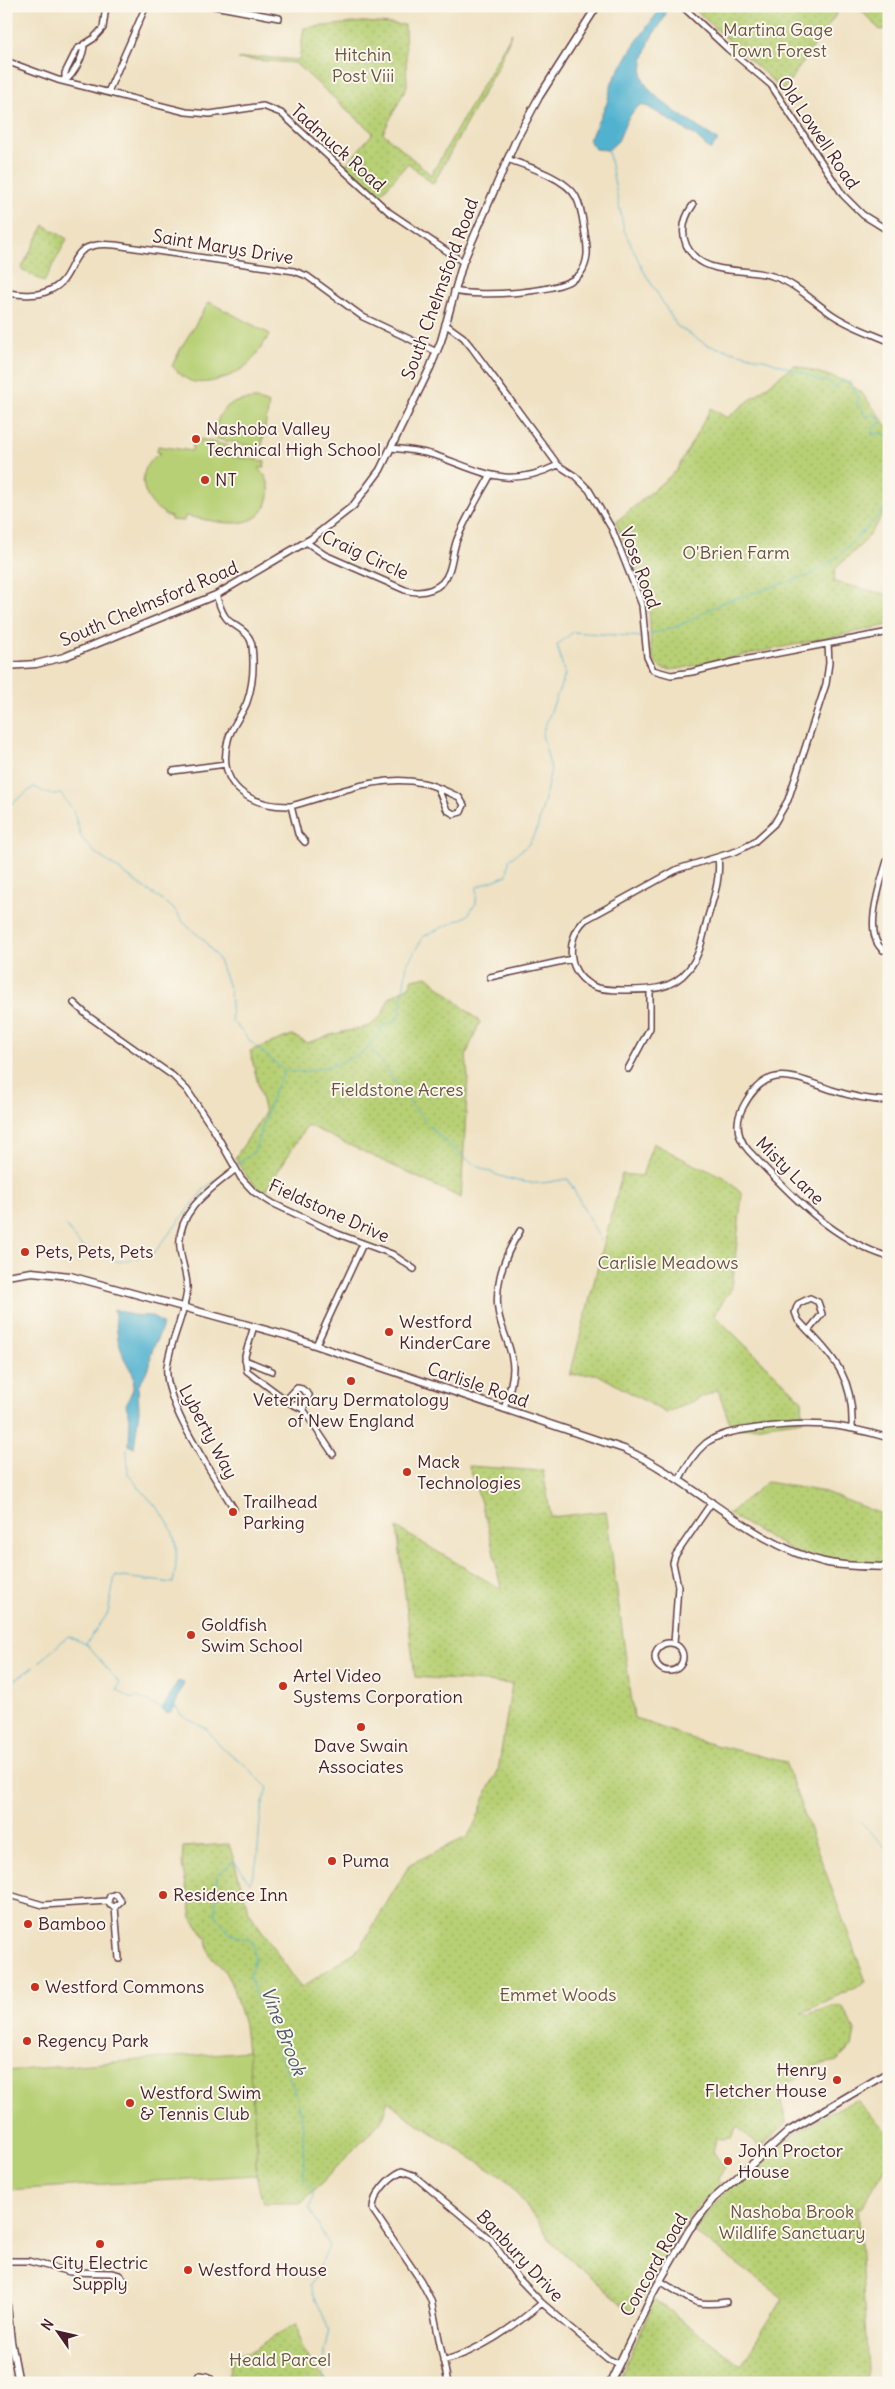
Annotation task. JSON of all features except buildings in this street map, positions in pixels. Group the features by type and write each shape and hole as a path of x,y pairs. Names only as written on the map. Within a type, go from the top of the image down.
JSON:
{"main road":[{"name":"South Chelmsford Road","path":"6,666 36,664 64,657 216,595 306,542 353,506 372,483 392,448 437,352 463,262 507,159 539,96 597,6"},
{"name":"Carlisle Road","path":"6,1276 32,1272 70,1276 254,1326 316,1345 624,1449 647,1460 773,1542 804,1556 838,1564 889,1567"},
{"name":"Concord Road","path":"610,2383 660,2281 695,2221 714,2199 789,2131 889,2072"},
{"path":"6,2296 11,2341 19,2383"}],"street":[{"path":"65,81 65,73 75,51 102,28 106,6"},
{"path":"108,92 146,6"},
{"path":"214,6 279,18"},
{"name":"Old Lowell Road","path":"682,6 728,50 771,85 843,195 862,216 889,232"},
{"name":"Tadmuck Road","path":"6,61 65,81 159,107 199,114 263,106 272,108 281,113 389,212 463,262"},
{"path":"454,291 480,294 544,288 571,281 584,267 587,259 587,242 580,207 573,192 561,182 507,159"},
{"path":"693,205 685,219 684,234 688,248 698,260 712,266 764,274 781,279 845,323 889,341"},
{"name":"Saint Marys Drive","path":"6,293 29,295 49,291 60,284 81,250 91,244 115,245 294,271 306,276 363,316 437,352"},
{"name":"Vose Road","path":"445,324 463,337 472,348 558,464 583,483 612,529 642,605 647,657 653,670 664,674 680,674 809,646 889,632"},
{"path":"392,448 426,453 490,476 520,477 539,473 558,464"},
{"name":"Craig Circle","path":"306,542 325,555 405,590 414,593 430,590 439,585 449,572 457,539 490,476"},
{"path":"216,595 222,612 227,619 245,632 252,647 251,682 247,702 228,739 226,764 230,780 239,791 251,800 278,806 291,806 371,783 419,782 438,788 462,799 464,807 461,812 454,814 448,812 438,788"},
{"path":"718,857 720,871 717,885 694,961 679,979 666,986 650,990 608,990 596,987 582,978 572,959 573,938 579,926 588,918 678,868 718,857 753,843 774,824 784,808 826,684 830,663 828,644"},
{"path":"173,771 226,764"},
{"path":"291,806 297,831 305,842"},
{"path":"883,950 874,939 873,921 886,878 889,854"},
{"path":"490,977 572,959"},
{"path":"628,1069 650,1028 650,990"},
{"name":"Fieldstone Drive","path":"74,1003 88,1016 162,1068 187,1090 247,1185 272,1203 363,1244 392,1254 414,1268"},
{"name":"Misty Lane","path":"889,1101 846,1094 797,1077 779,1075 764,1081 754,1090 742,1109 738,1128 741,1140 748,1150 823,1223 855,1244 889,1257"},
{"name":"Lyberty Way","path":"234,1509 178,1413 168,1388 168,1361 187,1289 180,1243 181,1228 192,1208 201,1197 236,1169"},
{"path":"504,1409 513,1368 510,1348 499,1317 498,1292 508,1252 520,1231"},
{"path":"316,1345 363,1244"},
{"path":"808,1331 822,1314 818,1302 810,1298 802,1300 795,1312 798,1320 837,1364 848,1384 853,1406 852,1427"},
{"path":"254,1326 245,1360 246,1368 250,1374 286,1400 303,1409 333,1454"},
{"path":"245,1360 272,1371"},
{"path":"286,1400 297,1388 302,1389 309,1395 303,1409"},
{"path":"679,1480 700,1448 713,1438 727,1433 797,1423 852,1427 889,1438"},
{"path":"674,1644 663,1644 657,1651 656,1660 664,1670 677,1668 682,1661 682,1652 674,1644 678,1586 673,1563 675,1556 712,1502"},
{"path":"6,1894 43,1905 108,1901"},
{"path":"108,1901 112,1894 118,1895 121,1901 115,1907 119,1958"},
{"path":"108,1901 110,1905 115,1907"},
{"name":"Banbury Drive","path":"448,2383 431,2300 427,2290 373,2210 375,2198 397,2174 407,2171 480,2230 542,2303 608,2358 619,2364"},
{"path":"6,2261 28,2261 70,2272 111,2273 118,2275 126,2281"},
{"path":"660,2281 696,2304 704,2305 726,2302"},
{"path":"443,2361 485,2344 519,2322 542,2303"},
{"path":"194,2383 199,2375 203,2374 211,2379 210,2383"}],"green space":[{"name":"Martina Gage Town Forest","path":"691,6 842,6 782,92 773,81"},
{"name":"Martina Gage Town Forest","path":"857,6 889,6 889,28 880,30"},
{"name":"Hitchin Post Viii","path":"363,22 405,25 407,86 383,133 431,175 512,33 498,66 433,184 408,163 378,197 344,167 373,133 295,63 238,59 263,57 299,60 304,28"},
{"path":"44,225 67,239 44,282 21,269"},
{"path":"209,302 270,334 255,357 240,370 215,381 191,381 172,366"},
{"name":"O'Brien Farm","path":"794,365 845,381 861,392 889,428 889,507 864,542 835,569 834,582 889,595 889,625 681,669 668,670 661,668 656,664 651,651 650,619 644,591 616,522 676,471 711,408 727,418"},
{"path":"256,399 269,404 262,445 258,448 213,438 218,420 225,408 237,402"},
{"name":"NT","path":"200,439 228,446 227,456 265,461 264,468 259,468 268,483 269,495 263,511 255,518 233,523 185,516 184,521 171,520 171,517 164,515 150,500 145,492 144,475 152,459 161,453 157,452 158,446 192,451 193,442 199,443"},
{"name":"Fieldstone Acres","path":"427,976 480,1022 466,1055 468,1077 461,1198 307,1125 265,1192 255,1185 244,1173 235,1158 265,1113 250,1051 292,1035 307,1043 334,1034 370,1026 382,1015 389,998 409,986 413,979"},
{"name":"Carlisle Meadows","path":"653,1143 693,1164 724,1177 742,1194 732,1288 714,1315 802,1400 803,1420 732,1430 718,1390 666,1413 597,1374 570,1375 622,1174 642,1176"},
{"name":"Emmet Woods","path":"469,1466 543,1471 551,1517 606,1511 634,1718 699,1741 785,1762 866,1982 802,2013 808,2014 837,2005 843,2007 855,2031 852,2046 837,2061 816,2065 782,2087 777,2086 787,2124 759,2148 737,2126 731,2138 719,2139 715,2136 716,2140 713,2151 724,2167 717,2179 721,2184 689,2216 633,2314 554,2245 508,2181 409,2118 388,2101 381,2121 302,2203 263,2203 256,2175 256,2136 244,2025 232,1985 224,1970 210,1955 207,1941 192,1917 182,1864 183,1847 229,1844 249,1912 301,1988 360,1948 410,1864 467,1837 475,1824 487,1791 498,1771 512,1684 415,1677 397,1528 501,1589 488,1525"},
{"path":"767,1482 825,1492 889,1517 889,1564 842,1564 798,1554 728,1514"},
{"name":"Westford Swim & Tennis Club","path":"248,2051 256,2136 256,2175 6,2190 6,2071"},
{"name":"Nashoba Brook Wildlife Sanctuary","path":"856,2100 889,2134 889,2162 861,2208 858,2206 868,2370 865,2383 617,2383 655,2300 741,2365 783,2298 694,2232 726,2192 766,2155 810,2124"},
{"name":"Heald Parcel","path":"297,2323 298,2333 307,2356 329,2383 226,2383 234,2355 251,2351"}],"water":[{"path":"666,6 663,20 652,36 647,49 643,64 643,78 647,86 663,102 718,141 710,150 694,135 648,107 641,105 635,109 627,120 618,141 608,150 595,149 589,140 607,103 612,82 634,45 661,8"},
{"path":"114,1309 132,1315 151,1316 162,1323 162,1328 151,1353 150,1365 138,1387 139,1411 134,1448 129,1445 130,1418 126,1405 133,1389 134,1376 124,1358 118,1339"},
{"path":"178,1681 184,1683 172,1712 167,1714 162,1710"}],"waterway":[{"path":"608,150 624,230 643,270 677,326 707,345 767,360 809,375 818,381 827,381 835,388 840,382 850,382 859,399 856,404 862,408 865,416 877,415 881,423 873,427 872,435 880,433 889,436"},
{"path":"650,634 681,625 721,603 813,574 838,556 880,514 889,500"},
{"path":"6,808 34,787 49,794 61,794 73,810 81,837 94,852 174,909 185,924 204,940 219,960 230,990 232,1021 254,1045 285,1071 304,1072 334,1065 366,1051 382,1027 399,1018 407,964 424,936 467,916 476,903 477,887 507,875 509,860 529,844 537,829 551,769 542,734 565,675 557,645 573,632 643,637"},
{"path":"370,1046 419,1114 458,1153 481,1168 506,1178 534,1183 568,1179 601,1241"},
{"path":"236,1165 254,1152 275,1088 285,1072"},
{"path":"66,1226 81,1246 119,1262 154,1253 205,1188 233,1167"},
{"path":"86,1644 108,1613 115,1576 173,1583 176,1563 176,1547 173,1533 160,1511 128,1474 127,1449"},
{"name":"Vine Brook","path":"40,1662 68,1636 86,1644 120,1683 117,1690 132,1699 138,1697 162,1709"},
{"name":"Vine Brook","path":"6,1686 33,1667"},
{"name":"Vine Brook","path":"173,1709 176,1707 182,1716 207,1729 220,1746 244,1764 268,1788 261,1811 256,1864 250,1883 234,1860 217,1875 215,1914 230,1934 253,1941 255,1959 249,1976 298,2100 303,2129 304,2180 314,2190 310,2209 329,2247 310,2286 329,2329 324,2352 324,2383"},
{"path":"860,1821 889,1851"}],"place":[{"name":"Nashoba Valley Technical High School","path":"196,439"},
{"name":"NT","path":"205,480"},
{"name":"Pets, Pets, Pets","path":"25,1252"},
{"name":"Westford KinderCare","path":"389,1332"},
{"name":"Veterinary Dermatology of New England","path":"351,1381"},
{"name":"Mack Technologies","path":"407,1472"},
{"name":"Trailhead Parking","path":"233,1512"},
{"name":"Goldfish Swim School","path":"191,1635"},
{"name":"Artel Video Systems Corporation","path":"283,1686"},
{"name":"Dave Swain Associates","path":"361,1727"},
{"name":"Puma","path":"332,1861"},
{"name":"Residence Inn","path":"163,1895"},
{"name":"Bamboo","path":"28,1924"},
{"name":"Westford Commons","path":"35,1987"},
{"name":"Regency Park","path":"27,2041"},
{"name":"Henry Fletcher House","path":"837,2080"},
{"name":"Westford Swim & Tennis Club","path":"130,2103"},
{"name":"John Proctor House","path":"728,2161"},
{"name":"City Electric Supply","path":"100,2244"},
{"name":"Westford House","path":"188,2270"}]}
